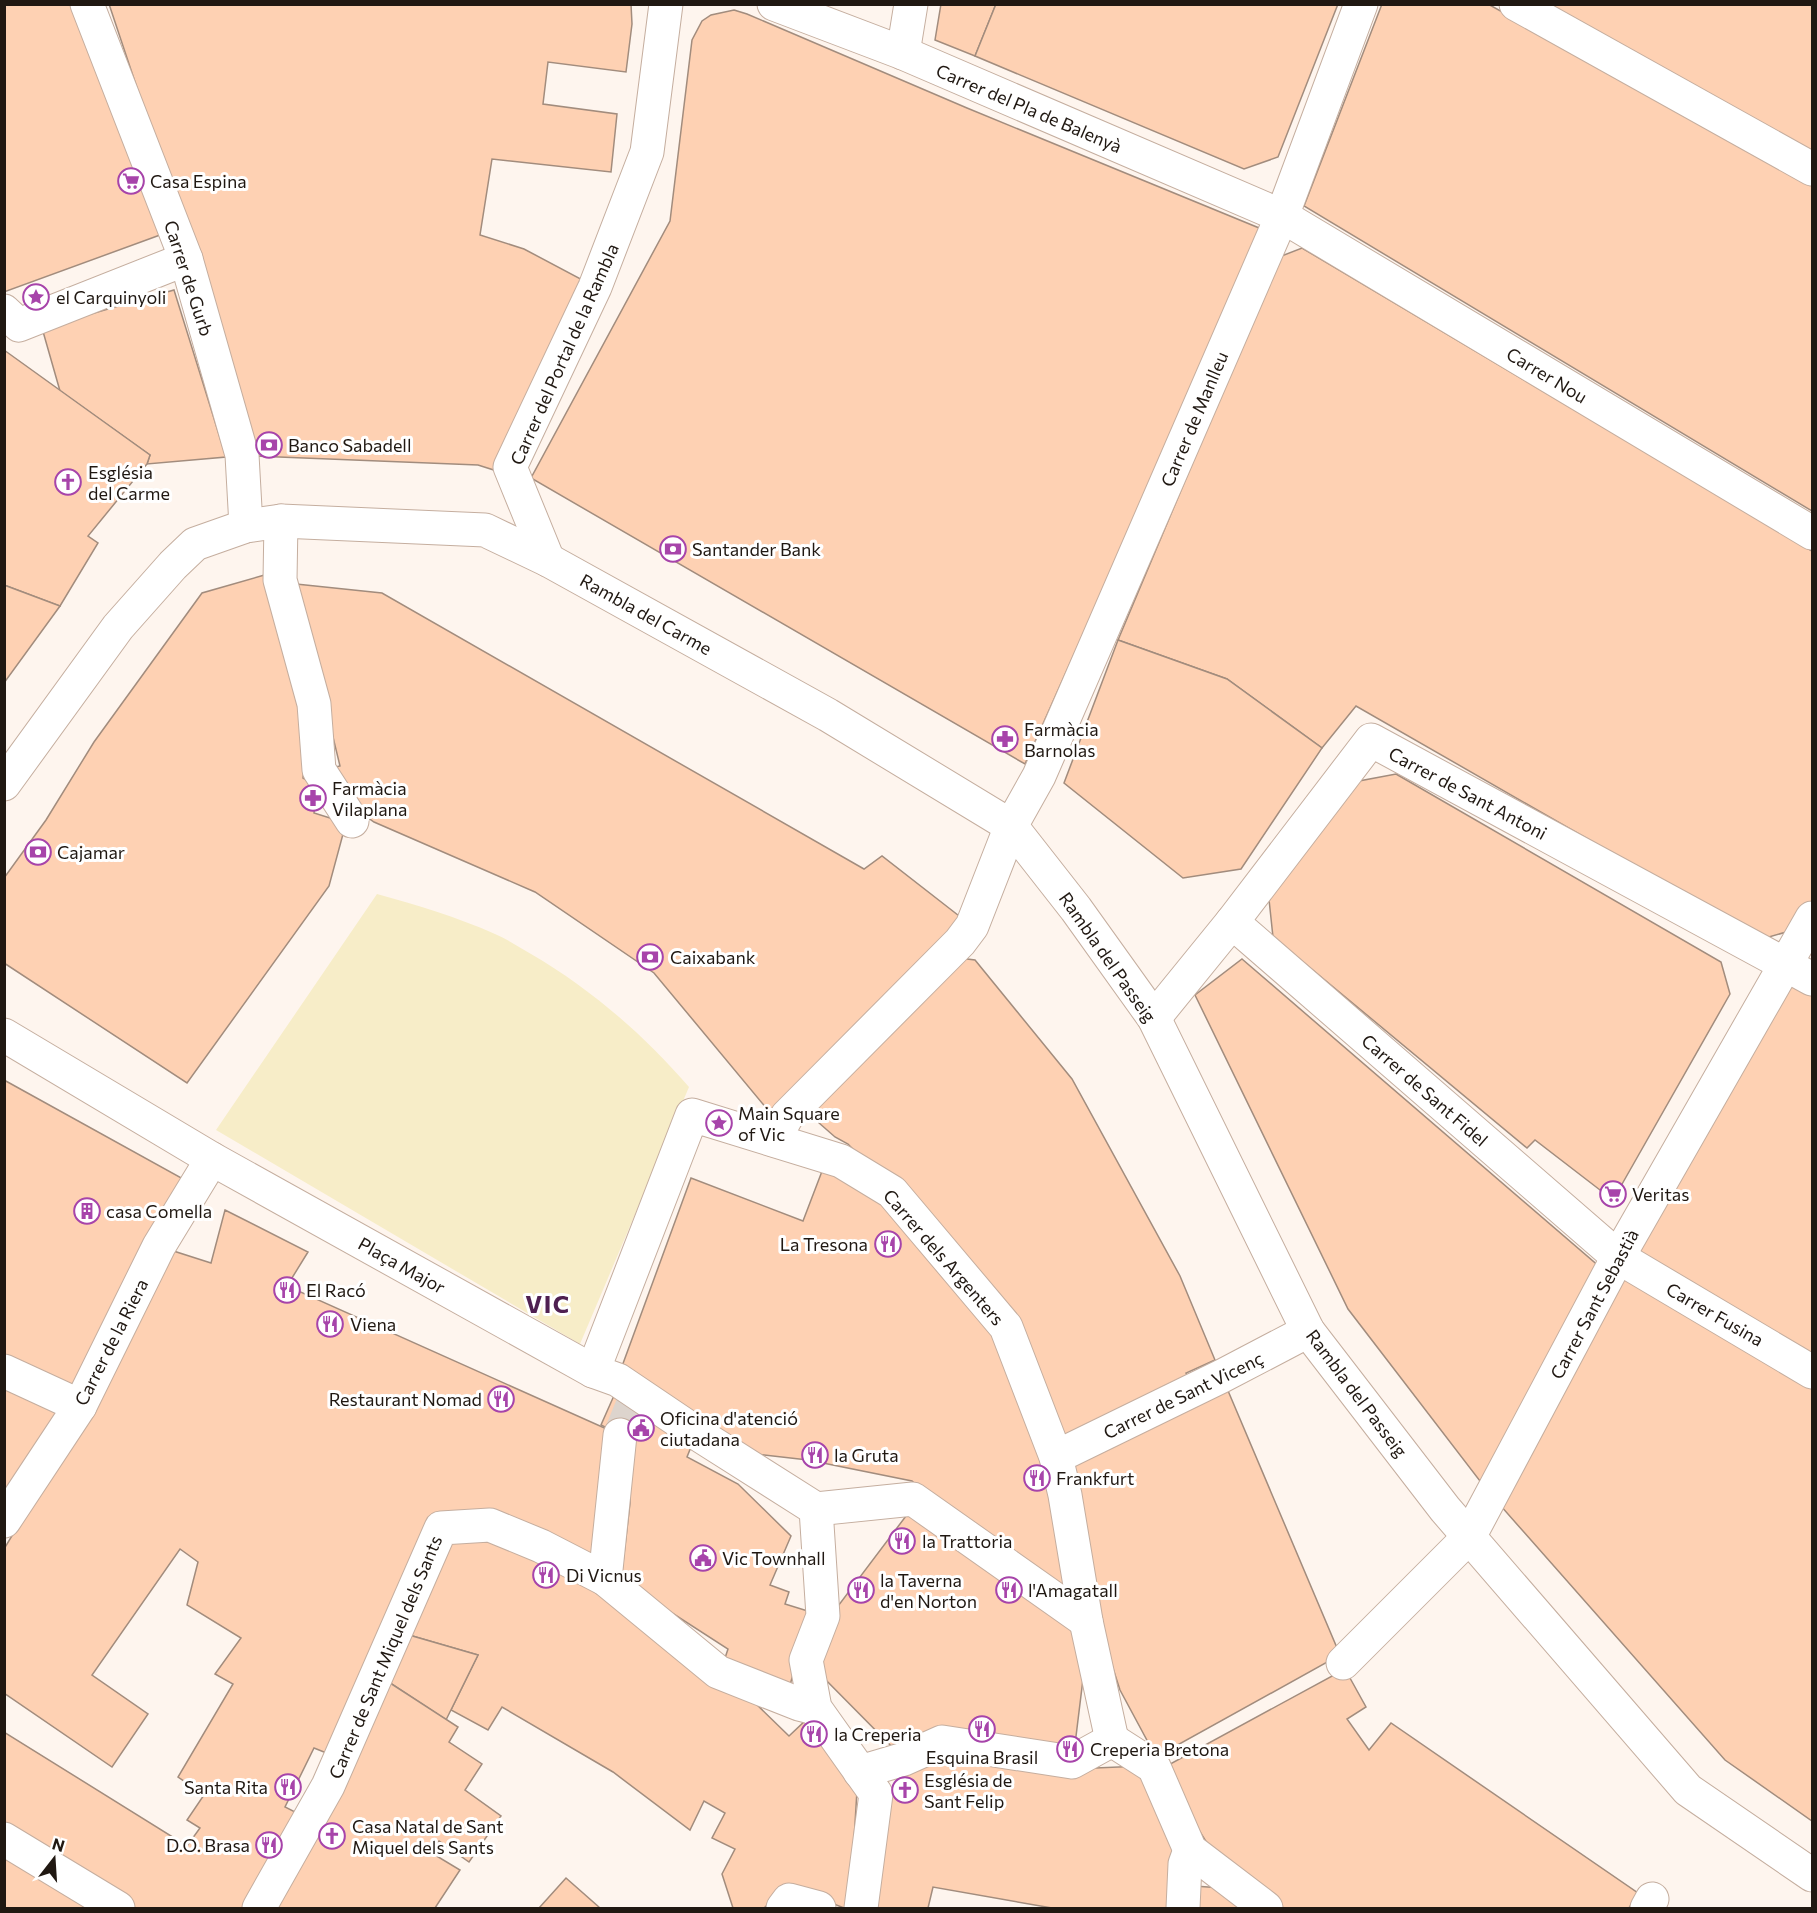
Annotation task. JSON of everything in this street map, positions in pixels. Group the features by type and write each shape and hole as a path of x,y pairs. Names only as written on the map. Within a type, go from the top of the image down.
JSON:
{"street":[{"name":"Carrer de Gurb","path":"87,4 186,260 242,455 246,526"},
{"name":"Carrer del Portal de la Rambla","path":"548,560 510,467 595,287 647,152 666,4"},
{"name":"Carrer del Pla de Balenyà","path":"774,4 903,53 1282,216"},
{"path":"903,53 910,4"},
{"name":"Carrer de Manlleu","path":"764,1137 960,942 972,926 1011,826 1039,776 1282,216 1361,4"},
{"path":"1516,4 1812,169"},
{"name":"Carrer Nou","path":"1282,216 1812,532"},
{"path":"4,311 19,325 186,260"},
{"path":"282,521 280,580 314,704 319,770 352,821"},
{"name":"Rambla del Carme","path":"4,784 118,627 173,565 195,544 246,526 282,521 485,530 548,560 828,715 1011,826"},
{"name":"Carrer de Sant Antoni","path":"1154,1018 1232,922 1371,740 1799,972"},
{"name":"Rambla del Passeig","path":"1011,826 1076,909 1154,1018 1308,1331 1445,1509 1688,1790 1812,1875"},
{"name":"Carrer Sant Sebastià","path":"1343,1663 1469,1537 1618,1257 1799,972 1812,918"},
{"name":"Carrer de Sant Fidel","path":"1232,922 1618,1257"},
{"name":"Plaça Major","path":"4,1035 212,1159 593,1371 618,1380 701,1437 816,1509"},
{"path":"593,1371 692,1115 764,1137"},
{"name":"Carrer dels Argenters","path":"764,1137 842,1161 892,1192 1006,1327 1056,1457 1065,1495 1086,1621 1112,1740"},
{"name":"Carrer de la Riera","path":"4,1521 80,1406 159,1246 212,1159"},
{"name":"Carrer Fusina","path":"1618,1257 1812,1372"},
{"name":"Carrer de Sant Vicenç","path":"1056,1457 1222,1377 1308,1331"},
{"path":"4,1371 80,1406"},
{"path":"620,1435 605,1579 718,1672 799,1704 815,1708"},
{"path":"861,1908 876,1794 815,1708 806,1660 823,1616 816,1509 913,1499 1086,1621"},
{"name":"Carrer de Sant Miquel dels Sants","path":"259,1908 328,1786 441,1528 490,1525 542,1546 605,1579"},
{"path":"860,1772 904,1759 942,1742 1072,1762 1112,1740 1154,1767 1190,1850 1266,1908"},
{"path":"4,1839 118,1908"},
{"path":"1183,1908 1185,1864 1190,1850"},
{"path":"783,1908 789,1900 819,1908"}],"sand":[{"path":"377,894 481,928 500,936 553,968 595,997 635,1031 689,1087 580,1344 216,1130"}],"building":[{"path":"4,4 70,4 160,235 4,292"},
{"path":"109,4 631,4 632,24 626,72 548,62 543,104 617,114 611,172 492,159 480,235 524,249 592,285 497,471 478,465 254,456 193,256"},
{"path":"941,4 996,4 975,56 935,40"},
{"path":"996,4 1338,4 1278,157 1244,169 975,56"},
{"path":"1382,4 1488,4 1812,184 1812,511 1304,206"},
{"path":"1541,4 1812,4 1812,156"},
{"path":"734,10 1264,230 1025,764 531,478 670,221 692,40 702,21 711,15"},
{"path":"1302,248 1812,551 1812,906 1800,928 1762,939 1356,706 1322,748 1227,679 1118,640 1279,257"},
{"path":"174,290 226,457 147,464 150,455 60,391 42,328"},
{"name":"Església del Carme","path":"4,350 150,455 147,464 88,536 98,543 60,606 4,585"},
{"path":"268,574 309,714 303,778 317,786 314,813 346,823 329,886 187,1083 4,963 4,878 46,820 94,742 202,593"},
{"path":"296,584 382,593 864,869 882,856 963,919 772,1115 654,973 535,892 374,822 346,802 327,769 340,766"},
{"path":"4,585 60,606 4,683"},
{"path":"1118,640 1227,679 1322,748 1241,869 1183,878 1064,783"},
{"path":"1396,774 1721,962 1730,994 1613,1200 1535,1140 1527,1148 1273,937 1268,890 1359,781"},
{"path":"959,958 975,960 1072,1079 1180,1276 1215,1360 1186,1373 1192,1386 1059,1445 928,1226 848,1144 835,1137 802,1108"},
{"path":"1242,959 1601,1268 1483,1485 1348,1309 1195,995"},
{"path":"1789,978 1812,992 1812,1359 1630,1251"},
{"name":"casa Comella","path":"4,1080 185,1180 70,1393 4,1365"},
{"path":"824,1166 880,1193 998,1334 1042,1463 1071,1584 1058,1593 929,1497 912,1481 808,1460 739,1452 621,1369 691,1178 803,1221"},
{"path":"225,1210 308,1252 287,1286 609,1430 594,1555 435,1518 334,1756 314,1748 285,1807 301,1815 249,1908 134,1908 4,1826 4,1732 187,1846 200,1828 187,1820 204,1795 178,1777 233,1684 215,1674 241,1638 187,1605 198,1562 180,1549 92,1675 148,1714 112,1767 4,1693 4,1549 94,1399 164,1248 211,1263"},
{"path":"1621,1274 1812,1386 1812,1821 1725,1760 1500,1505"},
{"path":"4,1386 60,1414 4,1502"},
{"path":"1226,1386 1340,1655 1156,1757 1120,1690 1098,1622 1068,1462"},
{"name":"Vic Townhall","path":"616,1391 693,1442 687,1457 738,1484 791,1536 770,1585 789,1592 785,1604 811,1612 790,1685 723,1664 728,1649 621,1580 630,1503 631,1440 601,1425"},
{"path":"909,1512 1072,1625 1083,1679 1072,1769 1142,1766 1177,1858 1176,1908 1052,1908 933,1887 928,1908 871,1908 891,1800 904,1759 814,1668 832,1614"},
{"path":"449,1530 523,1547 648,1625 751,1699 789,1736 806,1720 857,1790 850,1908 844,1908 788,1886 764,1908 733,1908 722,1874 735,1849 712,1838 725,1813 704,1801 690,1830 613,1772 502,1707 488,1730 451,1710 478,1655 409,1635"},
{"path":"409,1635 478,1655 446,1720 387,1681"},
{"path":"1345,1669 1366,1707 1347,1719 1369,1750 1391,1723 1638,1893 1629,1908 1281,1908 1215,1856 1161,1769"},
{"path":"387,1681 458,1727 449,1742 482,1764 465,1790 501,1816 469,1862 439,1841 430,1852 460,1870 435,1908 267,1908"},
{"path":"4,1851 97,1908 4,1908"},
{"path":"566,1878 600,1908 539,1908"},
{"path":"1194,1886 1222,1888 1249,1908 1195,1908"}],"tunnel":[{"path":"620,1435 637,1393"}],"place":[{"name":"Casa Espina","path":"131,181"},
{"name":"el Carquinyoli","path":"36,297"},
{"name":"Banco Sabadell","path":"269,445"},
{"name":"Església del Carme","path":"68,482"},
{"name":"Santander Bank","path":"673,549"},
{"name":"Farmàcia Barnolas","path":"1005,739"},
{"name":"Farmàcia Vilaplana","path":"313,798"},
{"name":"Cajamar","path":"38,852"},
{"name":"Caixabank","path":"650,957"},
{"name":"Main Square of Vic","path":"719,1123"},
{"name":"Veritas","path":"1613,1194"},
{"name":"casa Comella","path":"87,1211"},
{"name":"La Tresona","path":"888,1244"},
{"name":"El Racó","path":"287,1290"},
{"name":"Viena","path":"330,1324"},
{"name":"Restaurant Nomad","path":"501,1399"},
{"name":"Oficina d'atenció ciutadana","path":"641,1428"},
{"name":"la Gruta","path":"815,1455"},
{"name":"Frankfurt","path":"1037,1478"},
{"name":"la Trattoria","path":"902,1541"},
{"name":"Vic Townhall","path":"703,1558"},
{"name":"Di Vicnus","path":"546,1575"},
{"name":"la Taverna d'en Norton","path":"861,1590"},
{"name":"l'Amagatall","path":"1009,1590"},
{"name":"Esquina Brasil","path":"982,1729"},
{"name":"la Creperia","path":"814,1734"},
{"name":"Creperia Bretona","path":"1070,1749"},
{"name":"Santa Rita","path":"288,1787"},
{"name":"Església de Sant Felip","path":"905,1790"},
{"name":"Casa Natal de Sant Miquel dels Sants","path":"332,1836"},
{"name":"D.O. Brasa","path":"269,1845"}],"district":[{"name":"VIC","path":"548,1303"}]}
